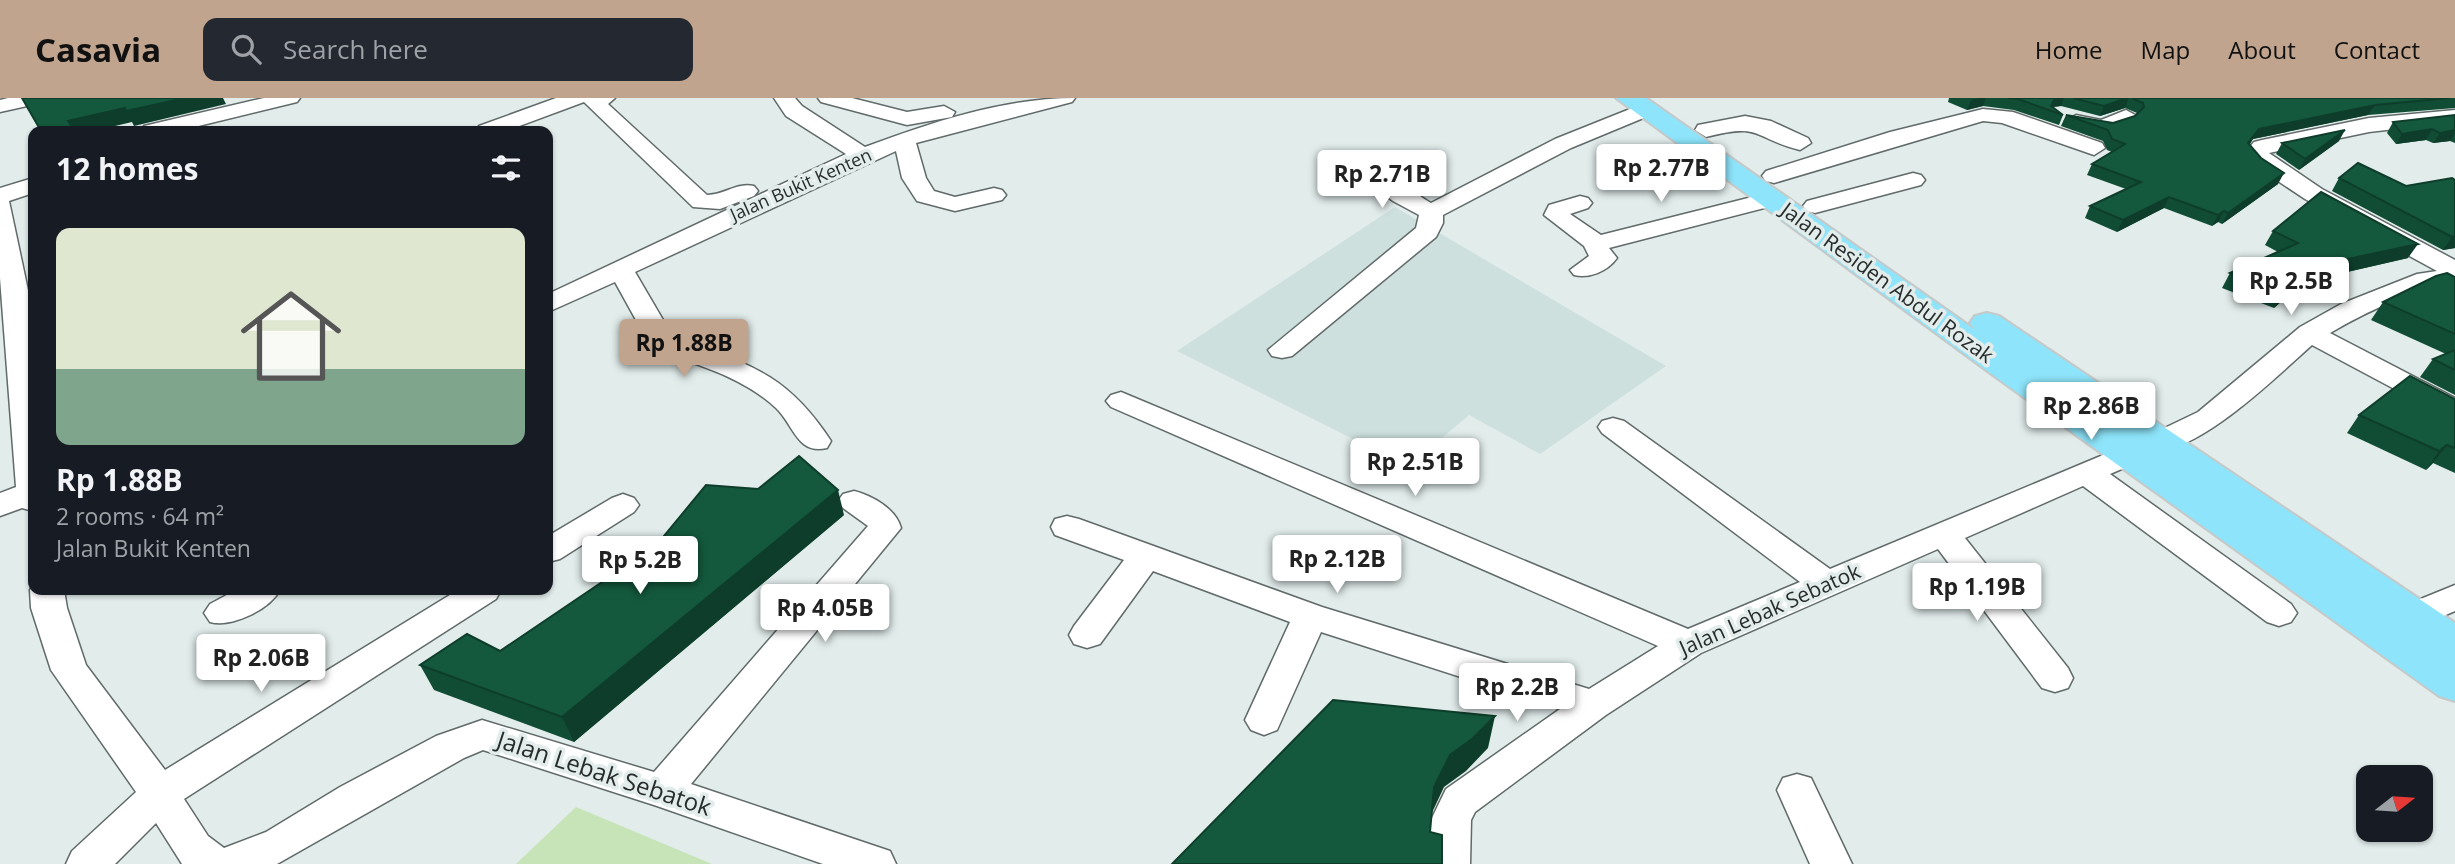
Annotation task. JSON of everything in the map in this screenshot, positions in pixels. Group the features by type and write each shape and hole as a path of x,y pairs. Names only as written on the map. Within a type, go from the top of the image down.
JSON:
{"highway":[{"name":"Jalan Residen Abdul Rozak","path":"1644,102 1706,130 1773,188 1815,206 2144,448 2455,684"},
{"name":"Jalan Residen Abdul Rozak","path":"1644,102 1773,188 2144,448 2455,645"}],"street":[{"path":"0,106 38,98"},
{"path":"173,126 290,98"},
{"path":"500,126 576,98"},
{"path":"605,98 594,102 706,203 725,200 853,150"},
{"path":"784,98 794,111 853,150"},
{"path":"828,98 905,129 1014,98"},
{"name":"Jalan Bukit Kenten","path":"553,302 853,150 905,129 976,118 1066,98"},
{"path":"1597,244 1773,188 1898,137 1969,118 1995,114 2015,101 2096,127 2111,125 2126,116"},
{"path":"1431,212 1644,102"},
{"path":"1995,114 2094,148"},
{"path":"2455,116 2314,135 2262,147 2256,152 2261,161 2294,182 2455,270"},
{"path":"1706,130 1740,120 1754,121 1800,144"},
{"path":"905,129 914,178 925,196 938,202 955,204 994,195"},
{"path":"1360,165 1401,196 1431,212"},
{"path":"1815,206 1913,180"},
{"path":"0,196 28,186"},
{"path":"1580,203 1557,210 1556,215 1597,244"},
{"path":"0,205 15,286 28,447"},
{"path":"1282,350 1427,232 1431,223 1431,212"},
{"path":"1583,270 1604,258 1595,248 1597,244"},
{"path":"620,268 662,343 747,374 787,402 816,440"},
{"name":"Jalan Lebak Sebatok","path":"1449,864 1451,820 1460,801 1593,705 1688,644 2209,418 2310,333 2378,296 2426,280 2455,276"},
{"path":"2426,280 2455,296"},
{"path":"2310,333 2455,410"},
{"path":"1121,401 1688,644"},
{"path":"1613,427 1828,584"},
{"path":"2087,473 2278,613"},
{"path":"0,505 28,498"},
{"path":"662,791 885,527 881,519 854,500"},
{"path":"553,548 623,505"},
{"path":"1067,527 1310,616 1593,705"},
{"path":"1944,534 2055,678"},
{"path":"1087,635 1145,557"},
{"path":"48,595 49,608 69,670 160,794 192,849 213,864"},
{"path":"222,613 254,595"},
{"path":"87,864 160,794 476,595"},
{"path":"2413,616 2455,597"},
{"path":"1264,720 1310,616"},
{"name":"Jalan Lebak Sebatok","path":"232,864 281,844 426,760 465,740 482,735 662,791 875,864"},
{"path":"1797,790 1831,864"}],"shaded area":[{"path":"1395,207 1666,366 1540,454 1469,415 1416,460 1385,441 1375,450 1177,351"}],"green space":[{"path":"576,807 712,864 516,864"}],"building":[{"path":"22,98 185,98 68,121 72,126 38,126"},
{"path":"2008,98 2055,98 2051,106 2063,115 2018,99"},
{"path":"2073,98 2127,98 2104,106"},
{"path":"2132,98 2449,98 2375,105 2259,129 2248,143 2261,158 2284,173 2228,213 2224,211 2218,215 2169,197 2123,220 2090,206 2141,182 2092,164 2125,144 2112,139 2108,130 2066,115 2113,123 2135,116 2144,107 2143,103"},
{"path":"2455,115 2455,130 2440,133 2432,129 2402,134 2393,122"},
{"path":"2345,130 2305,159 2282,143"},
{"path":"2358,163 2406,186 2452,178 2455,180 2455,236 2452,237 2339,178"},
{"path":"2321,192 2418,244 2343,260 2294,283 2282,293 2230,273 2298,243 2273,231"},
{"path":"2447,273 2455,277 2455,334 2383,302 2436,276"},
{"path":"2455,350 2455,370 2433,359"},
{"path":"2410,376 2455,399 2455,448 2447,445 2439,451 2359,415"},
{"path":"799,456 838,490 562,717 420,665 467,634 500,651 608,578 627,581 706,485 758,489"},
{"path":"1333,700 1495,716 1472,739 1450,755 1434,787 1430,832 1442,835 1442,864 1172,864"}]}
